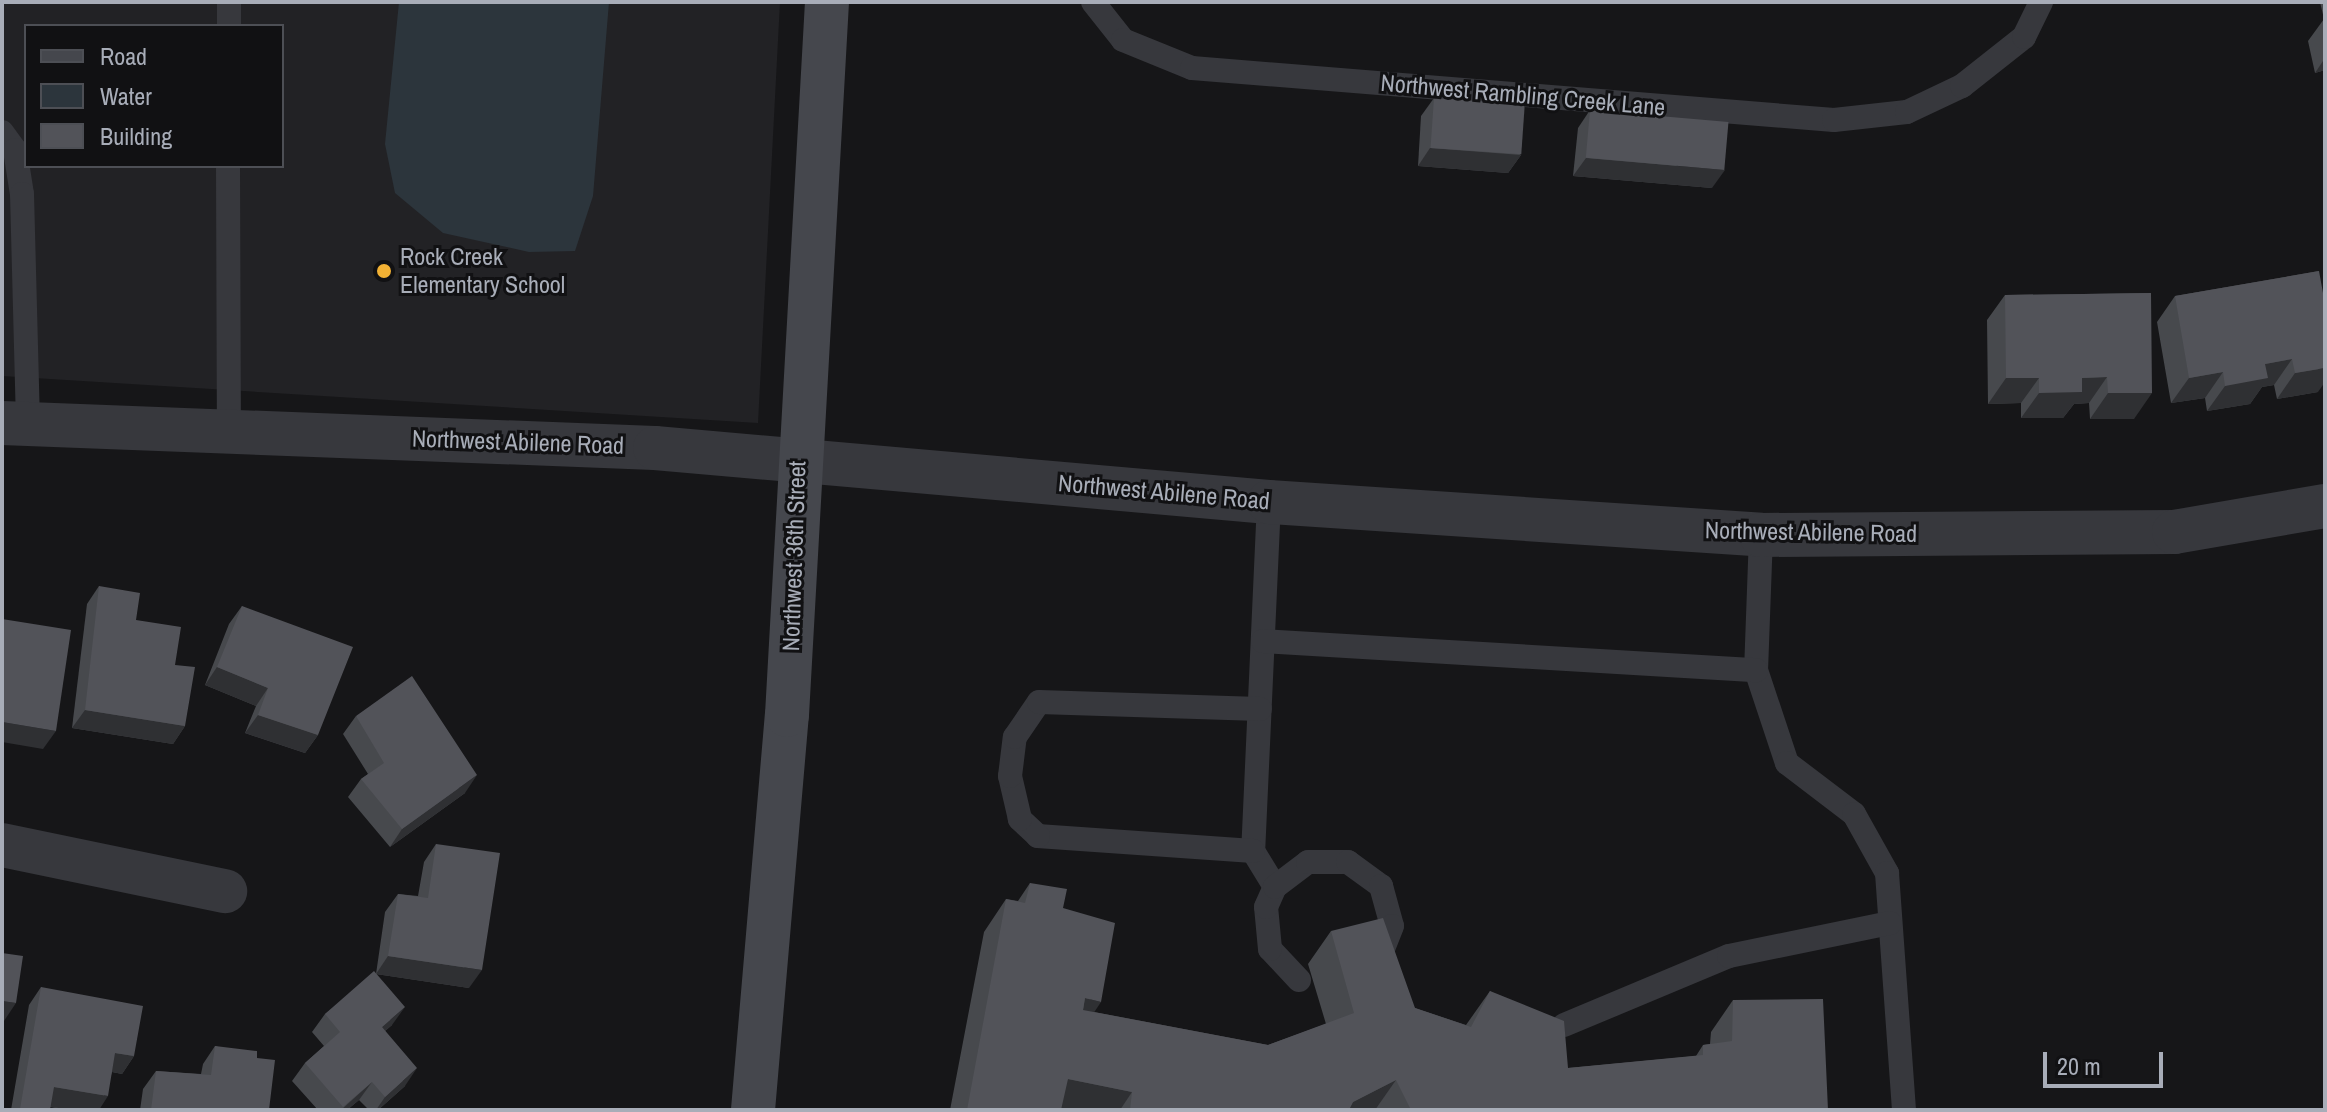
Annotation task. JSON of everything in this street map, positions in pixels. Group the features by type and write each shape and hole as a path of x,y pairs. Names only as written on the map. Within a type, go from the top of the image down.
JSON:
{"main road":[{"name":"Northwest 36th Street","path":"753,1110 787,715 797,460 827,2"}],"street":[{"name":"Northwest Abilene Road","path":"15,423 797,460 1269,502 1761,535 2174,532 2325,506"},
{"path":"2,845 225,891"}],"lane":[{"path":"229,2 229,24"},
{"name":"Northwest Rambling Creek Lane","path":"1095,6 1123,40 1208,69 1834,120 1907,112 1962,86 2024,37 2041,2"},
{"path":"2,132 15,150 22,194 15,423"},
{"path":"228,168 229,431"},
{"path":"1269,502 1253,851 1275,887"},
{"path":"1761,535 1756,670 1787,763 1854,814 1887,873 1904,1110"},
{"path":"1263,641 1756,670"},
{"path":"1253,851 1038,836 1020,819 1010,776 1015,737 1039,702 1260,709"},
{"path":"1299,980 1270,949 1266,907 1275,887 1299,867 1327,859 1366,871 1391,915 1377,964"},
{"path":"1564,1025 1729,956 1890,923"}],"shaded area":[{"name":"Rock Creek Elementary School","path":"2,2 780,2 758,423 2,376"}],"water":[{"path":"399,2 609,2 593,196 575,251 529,252 443,233 395,193 385,144"}],"building":[{"path":"1434,98 1525,104 1521,154 1431,148"},
{"path":"1590,110 1728,122 1724,170 1586,158"},
{"path":"2319,271 2325,304 2325,368 2295,373 2292,359 2265,364 2268,378 2225,386 2223,372 2189,378 2175,296"},
{"path":"2151,293 2152,393 2108,393 2107,377 2082,378 2082,392 2039,393 2039,378 2006,378 2005,295"},
{"path":"99,586 140,593 136,620 181,627 175,665 195,667 185,726 85,710"},
{"path":"242,606 353,647 318,735 258,715 268,688 217,667"},
{"path":"2,619 71,630 56,731 2,722"},
{"path":"412,676 477,775 402,829 361,779 384,763 356,716"},
{"path":"436,844 500,853 482,970 388,956 398,894 428,898"},
{"path":"1030,883 1067,889 1063,908 1115,923 1101,1002 1085,998 1083,1010 1268,1045 1354,1013 1331,931 1383,918 1415,1008 1471,1027 1490,991 1564,1021 1568,1068 1703,1055 1703,1045 1732,1041 1733,1000 1823,999 1828,1110 1411,1110 1396,1080 1353,1102 1349,1110 1130,1110 1132,1092 1068,1079 1061,1110 967,1110 1006,899 1025,903"},
{"path":"2,953 23,956 16,1003 2,1001"},
{"path":"374,971 405,1007 382,1027 417,1068 385,1097 372,1082 343,1107 305,1063 340,1032 325,1014"},
{"path":"41,987 143,1006 134,1056 115,1053 108,1096 54,1087 50,1110 20,1109"},
{"path":"215,1046 257,1051 257,1058 275,1060 269,1110 151,1110 156,1071 211,1075"}],"place":[{"name":"Rock Creek Elementary School","path":"384,271"}]}
